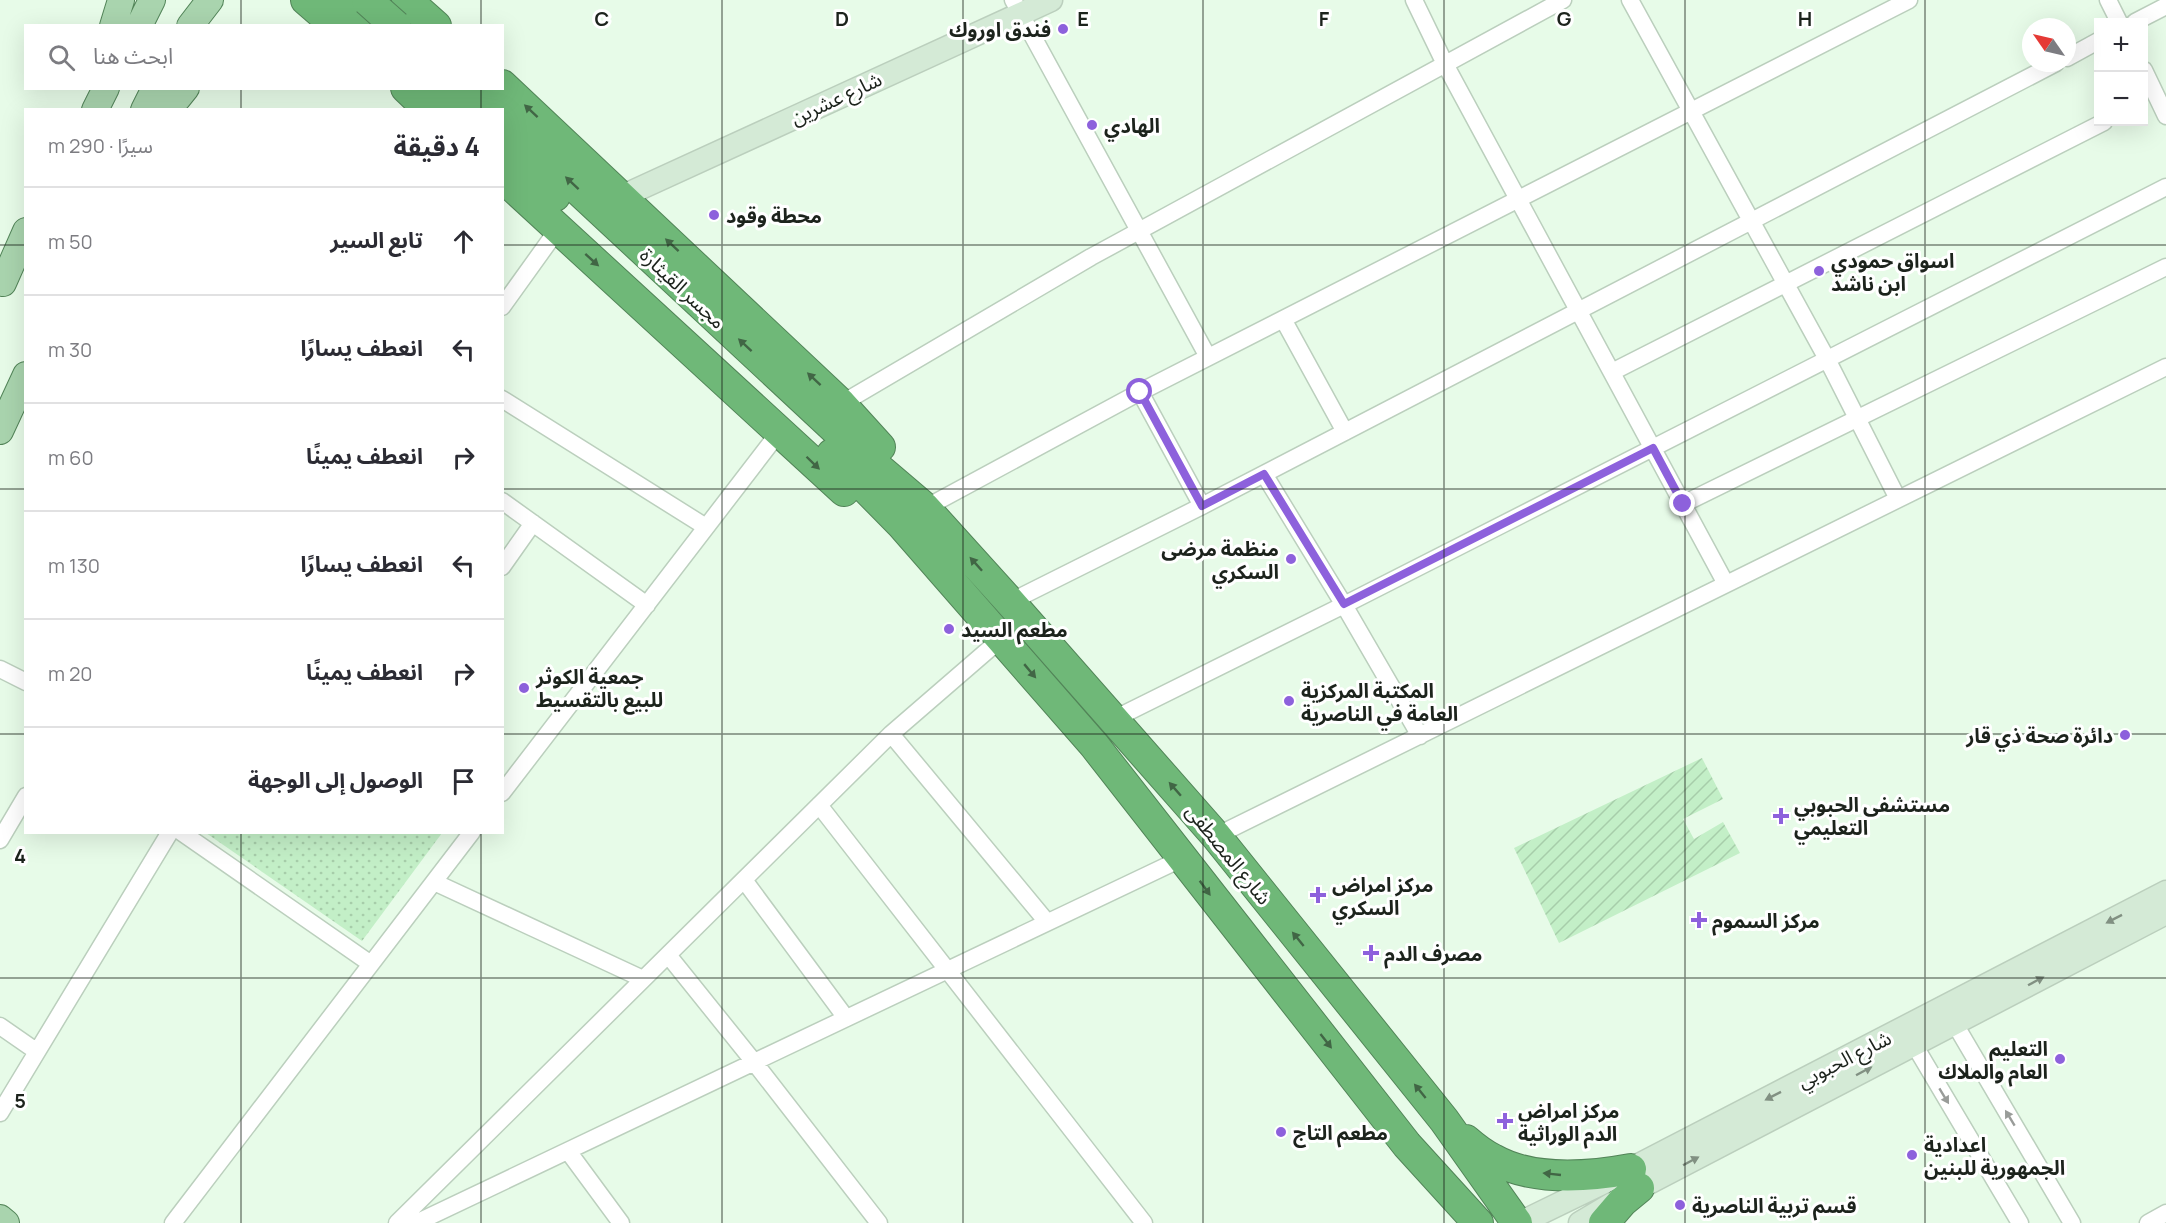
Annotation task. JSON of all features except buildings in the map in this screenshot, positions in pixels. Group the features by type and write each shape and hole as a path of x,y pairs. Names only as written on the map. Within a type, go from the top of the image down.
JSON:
{"highway":[{"path":"306,0 334,24"},
{"path":"335,0 362,24"},
{"path":"367,0 394,24"},
{"path":"407,0 434,24"},
{"path":"504,87 841,404 873,437 922,506"},
{"path":"408,90 427,108"},
{"path":"438,90 458,108"},
{"path":"470,90 490,108"},
{"name":"مجسر القيثارة","path":"504,121 858,464"},
{"name":"مجسر القيثارة","path":"504,149 858,464"},
{"path":"504,179 856,502 950,580"},
{"path":"858,464 922,506"},
{"path":"858,464 902,524 950,580"},
{"name":"شارع المصطفى","path":"922,506 1010,602 1216,836 1444,1120 1519,1223"},
{"name":"شارع المصطفى","path":"950,580 1094,746 1407,1144 1478,1223"},
{"path":"1444,1120 1474,1147 1509,1166 1546,1174 1601,1175 1635,1179 1622,1202 1604,1223"},
{"path":"1407,1144 1440,1192 1446,1206 1445,1223"}],"main road":[{"path":"114,24 121,0"},
{"path":"140,24 152,0"},
{"path":"191,24 201,8 210,0"},
{"path":"382,24 401,0"},
{"name":"شارع عشرين","path":"621,197 1017,7 1051,0"},
{"path":"79,108 86,90"},
{"path":"96,108 105,90"},
{"path":"145,108 154,90"},
{"path":"165,108 184,90"},
{"path":"2,287 24,236"},
{"path":"2,287 24,245"},
{"path":"0,432 24,379"},
{"name":"شارع الحبوبي","path":"1950,1015 2166,892"},
{"name":"شارع الحبوبي","path":"1519,1223 1635,1179 1950,1015 2166,913"},
{"path":"1580,1223 1635,1179"},
{"path":"0,1218 6,1223"}],"street":[{"path":"1414,0 1445,64 1726,584"},
{"path":"841,404 1091,257 1563,0"},
{"path":"1630,0 1827,359 1898,499"},
{"path":"922,506 1208,357 1909,0"},
{"path":"2108,0 2117,18"},
{"path":"2143,18 2166,6"},
{"path":"1017,7 1208,357"},
{"path":"2076,53 2094,43"},
{"path":"1010,602 1202,506 2039,72"},
{"path":"2145,72 2166,116"},
{"path":"1612,372 2096,126"},
{"path":"1114,719 2166,187"},
{"path":"504,304 558,229"},
{"path":"1683,504 2166,267"},
{"path":"1283,319 1345,432"},
{"path":"1216,836 2166,367"},
{"path":"1140,392 1202,506"},
{"path":"504,400 706,527"},
{"path":"504,790 780,431"},
{"path":"1264,474 1344,604 1420,736"},
{"path":"504,502 647,605"},
{"path":"504,564 533,523"},
{"path":"398,1223 891,734 1002,638"},
{"path":"0,669 24,681"},
{"path":"891,734 1047,922"},
{"path":"0,840 24,799"},
{"path":"819,805 1144,1223"},
{"path":"0,1113 169,834"},
{"path":"183,834 371,964"},
{"path":"173,1223 470,834"},
{"path":"421,1222 1183,858"},
{"path":"744,880 846,1018"},
{"path":"434,882 643,979"},
{"path":"668,955 879,1223"},
{"path":"1950,1015 2072,1223"},
{"path":"0,1026 36,1051"},
{"path":"1909,1036 2020,1223"},
{"path":"568,1150 621,1223"},
{"path":"2148,1223 2166,1213"}],"green space":[{"path":"1702,758 1723,799 1683,819 1694,839 1723,822 1740,853 1559,943 1514,848"},
{"path":"207,834 441,834 362,941"}],"place":[{"name":"فندق اوروك","path":"1063,29"},
{"name":"الهادي","path":"1092,125"},
{"name":"محطة وقود","path":"714,215"},
{"name":"اسواق حمودي ابن ناشد","path":"1819,271"},
{"name":"منظمة مرضى السكري","path":"1291,559"},
{"name":"مطعم السيد","path":"949,629"},
{"name":"جمعية الكوثر للبيع بالتقسيط","path":"524,688"},
{"name":"المكتبة المركزية العامة في الناصرية","path":"1289,701"},
{"name":"دائرة صحة ذي قار","path":"2125,735"},
{"name":"مستشفى الحبوبي التعليمي","path":"1781,816"},
{"name":"مركز امراض السكري","path":"1318,895"},
{"name":"مركز السموم","path":"1699,920"},
{"name":"مصرف الدم","path":"1371,953"},
{"name":"التعليم العام والملاك","path":"2060,1059"},
{"name":"مركز امراض الدم الوراثية","path":"1505,1121"},
{"name":"مطعم التاج","path":"1281,1132"},
{"name":"اعدادية الجمهورية للبنين","path":"1912,1155"},
{"name":"قسم تربية الناصرية","path":"1680,1205"}],"route":[{"path":"1140,392 1202,506 1264,474 1344,604 1653,448 1683,504"}]}
